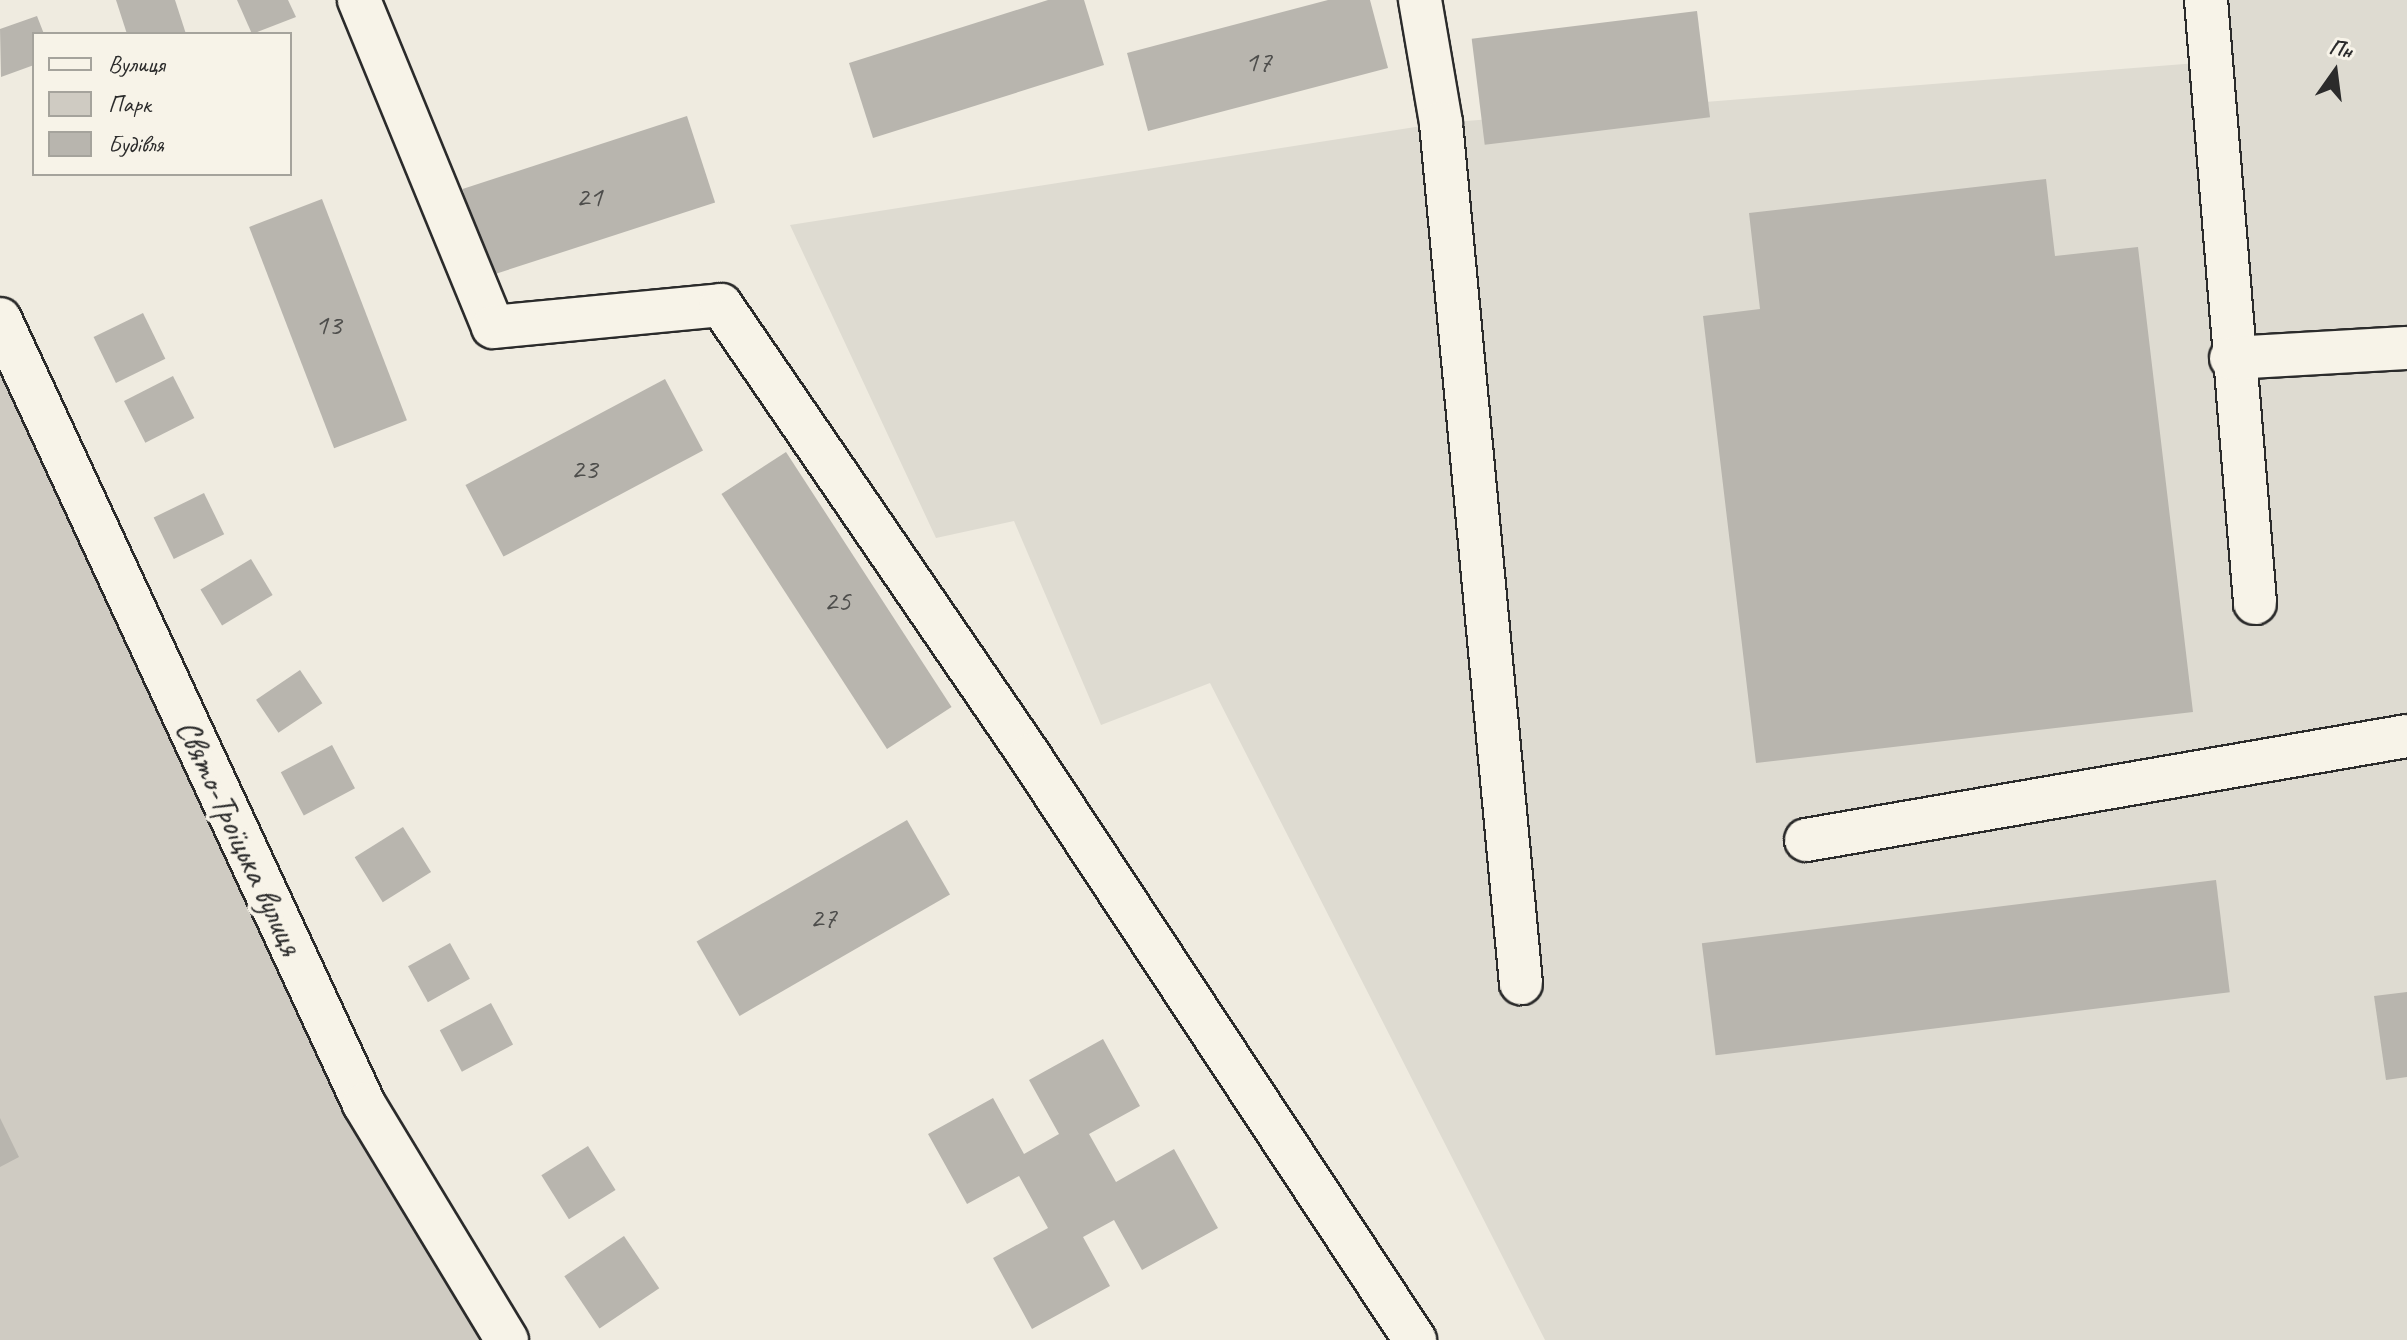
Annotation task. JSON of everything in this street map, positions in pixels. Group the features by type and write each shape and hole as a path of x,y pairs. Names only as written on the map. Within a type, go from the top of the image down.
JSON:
{"street":[{"path":"359,0 493,327 721,305 1029,755 1415,1340"},
{"path":"1420,0 1441,123 1521,983"},
{"path":"2206,0 2231,358 2255,603"},
{"name":"Свято-Троїцька вулиця","path":"0,319 364,1104 507,1340"},
{"path":"2231,358 2407,348"},
{"path":"1806,840 2407,736"}],"shaded area":[{"path":"2206,0 2407,0 2407,1340 1545,1340 1210,683 1101,725 1014,521 936,538 790,225 1441,123 2210,62"}],"green space":[{"path":"0,319 364,1104 507,1340 0,1340"}],"building":[{"path":"116,0 175,0 185,32 126,32"},
{"path":"237,0 288,0 296,17 251,32"},
{"path":"1048,0 1084,0 1104,65 873,138 849,63"},
{"path":"1328,0 1370,0 1388,68 1148,131 1127,53"},
{"path":"1697,11 1710,117 1485,145 1472,39"},
{"path":"37,16 43,32 32,32 32,66 1,77 0,29"},
{"path":"687,116 715,203 491,275 463,189"},
{"path":"2046,179 2055,256 2138,247 2193,712 1756,763 1703,316 1760,309 1749,213"},
{"path":"322,199 407,420 334,448 249,227"},
{"path":"143,313 165,359 116,383 94,337"},
{"path":"173,376 194,418 145,443 124,401"},
{"path":"665,379 703,451 503,557 465,485"},
{"path":"786,452 952,707 887,749 721,494"},
{"path":"204,493 224,534 174,559 154,518"},
{"path":"251,559 273,595 222,625 200,589"},
{"path":"300,670 322,703 278,733 256,700"},
{"path":"332,745 355,788 304,815 281,772"},
{"path":"907,820 950,894 740,1016 697,941"},
{"path":"403,827 431,872 383,902 355,857"},
{"path":"2216,880 2230,992 1716,1055 1702,943"},
{"path":"450,943 470,979 428,1002 408,966"},
{"path":"2407,992 2407,1077 2386,1080 2374,996"},
{"path":"491,1003 513,1044 462,1072 440,1030"},
{"path":"1103,1039 1140,1106 1089,1134 1116,1182 1174,1149 1218,1228 1142,1270 1114,1220 1083,1237 1110,1286 1032,1329 993,1258 1048,1228 1019,1176 967,1204 928,1134 993,1098 1024,1154 1059,1134 1029,1080"},
{"path":"0,1118 19,1157 0,1167"},
{"path":"588,1146 616,1190 569,1219 541,1175"},
{"path":"624,1236 659,1288 600,1328 564,1276"}]}
